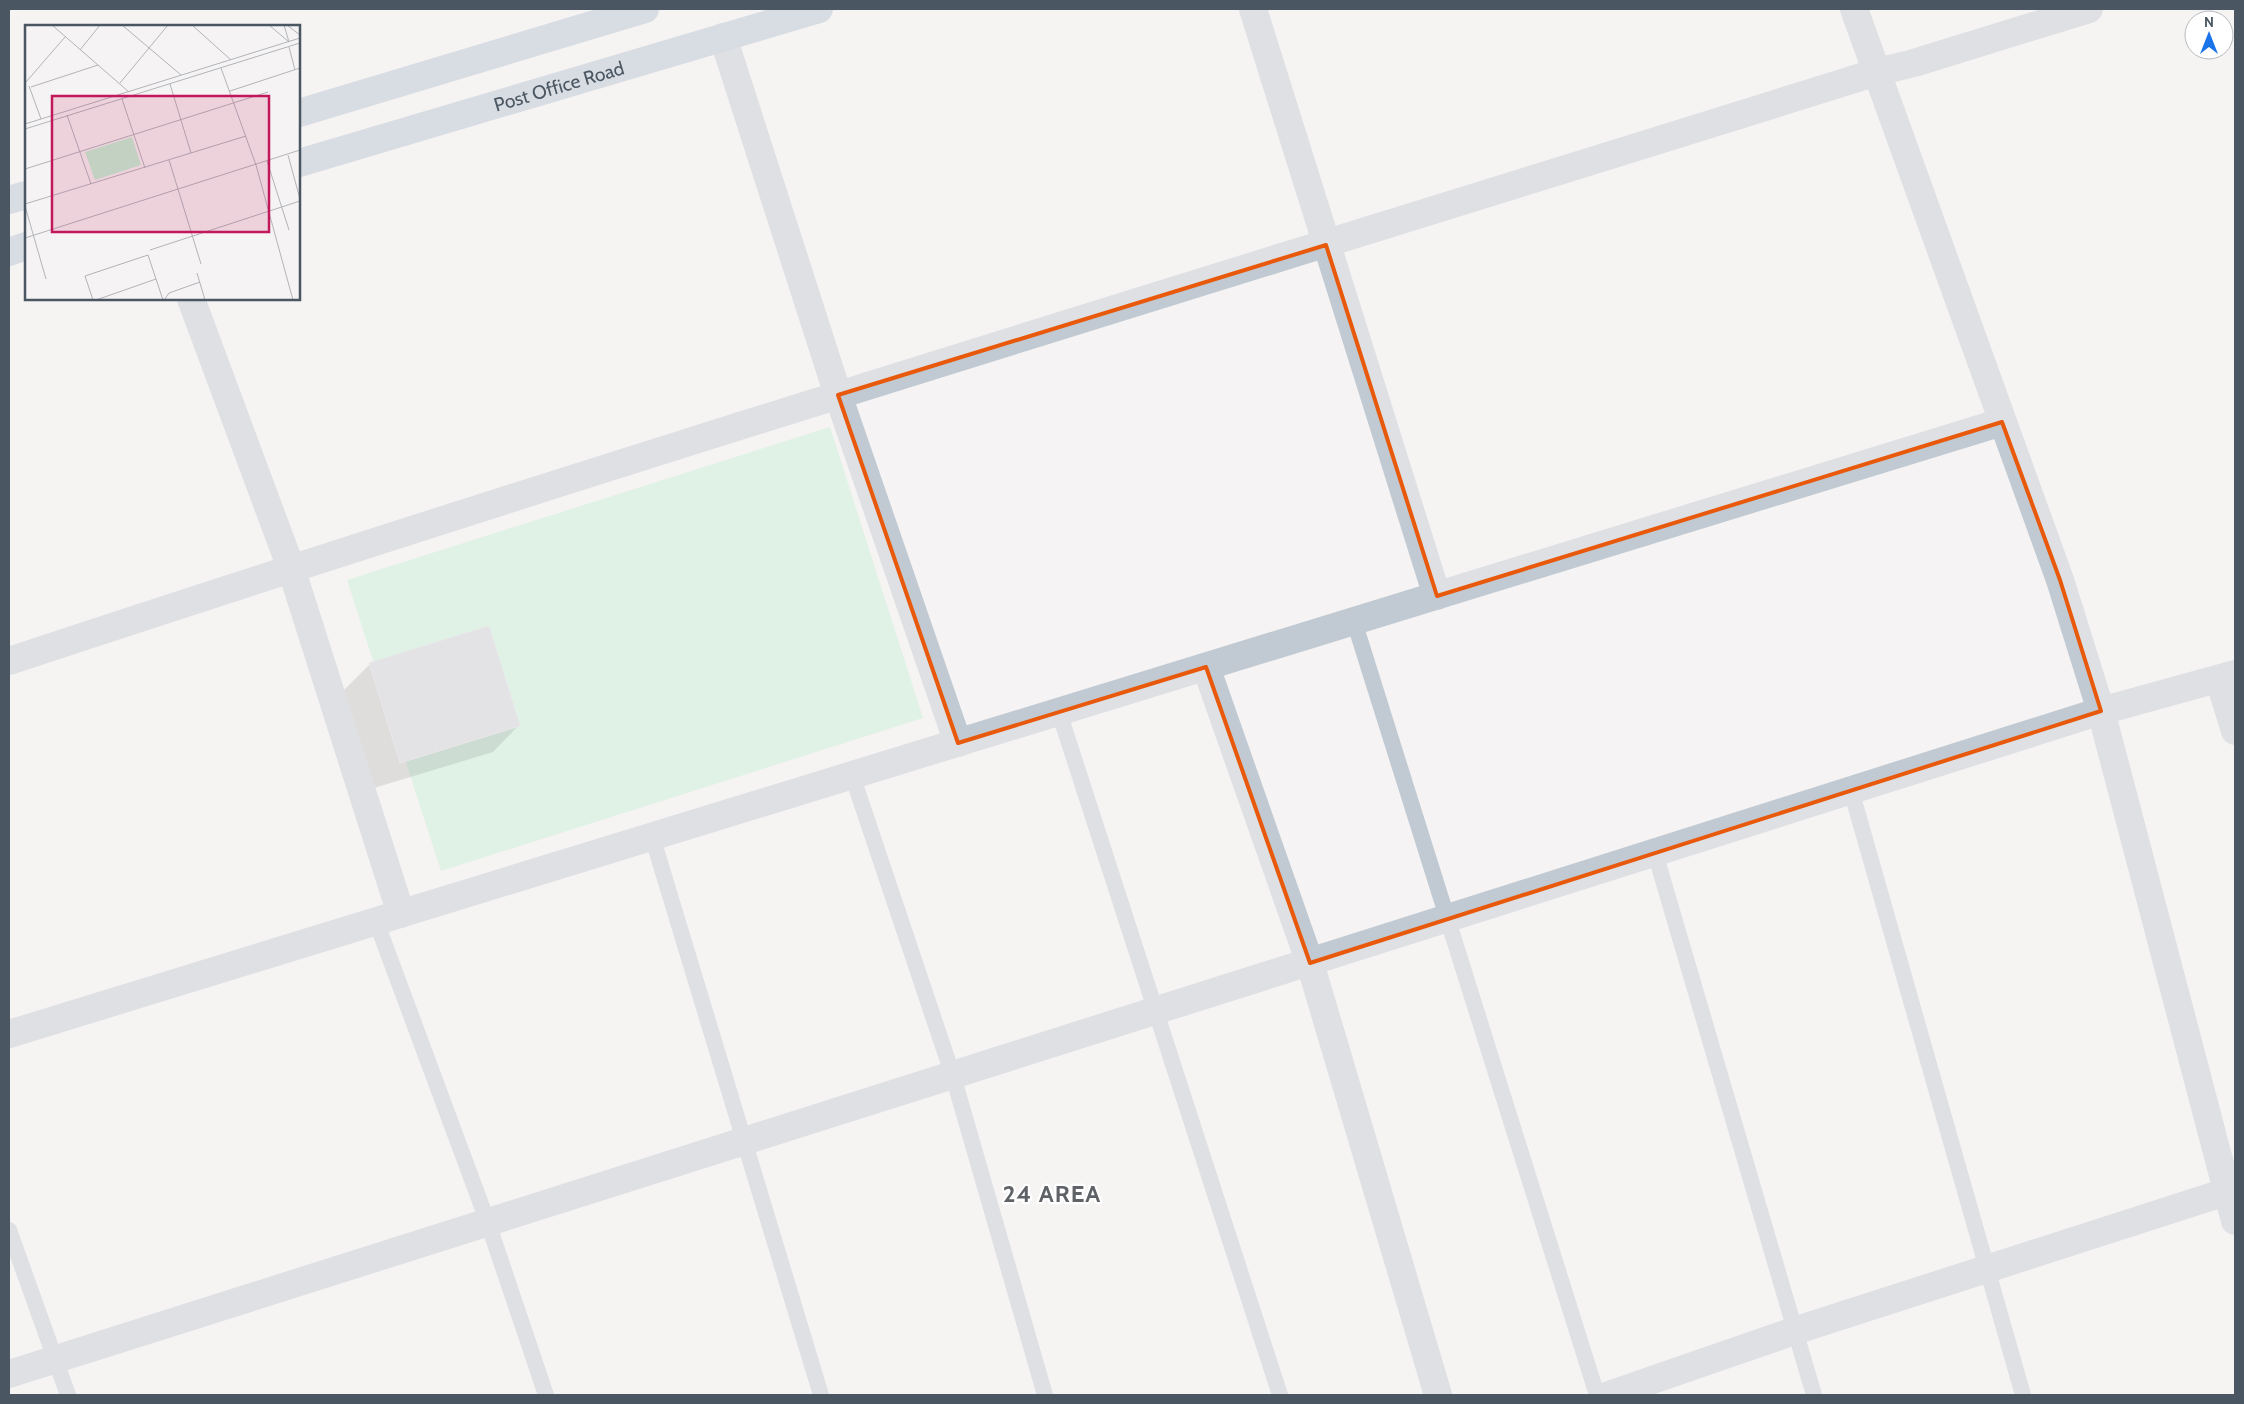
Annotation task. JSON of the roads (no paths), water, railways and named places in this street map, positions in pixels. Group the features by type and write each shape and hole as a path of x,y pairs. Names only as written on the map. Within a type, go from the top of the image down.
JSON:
{"main road":[{"path":"300,113 645,9"},
{"name":"Post Office Road","path":"300,163 812,10"},
{"path":"9,200 25,195"},
{"path":"9,252 25,246"}],"street":[{"path":"1253,9 1437,596"},
{"path":"1854,9 2060,580 2101,711 2231,1190 2235,1221"},
{"path":"9,661 291,568 838,395 1878,72 1914,63 2089,9"},
{"path":"722,37 838,395 958,743"},
{"path":"191,300 291,568 389,918"},
{"path":"9,1034 2002,422"},
{"path":"1206,667 1310,963 1438,1395"},
{"path":"9,1374 1447,920 2101,711 2227,676 2235,731"},
{"path":"1609,1395 1797,1330 2231,1190"}],"lane":[{"path":"1354,621 1598,1395"},
{"path":"1059,712 1280,1395"},
{"path":"852,775 953,1076 1045,1395"},
{"path":"1851,790 2023,1395"},
{"path":"652,836 821,1395"},
{"path":"1655,853 1797,1330 1814,1395"},
{"path":"389,918 546,1395"},
{"path":"9,1230 68,1395"}],"district":[{"name":"24 AREA","path":"1052,1194"}]}
